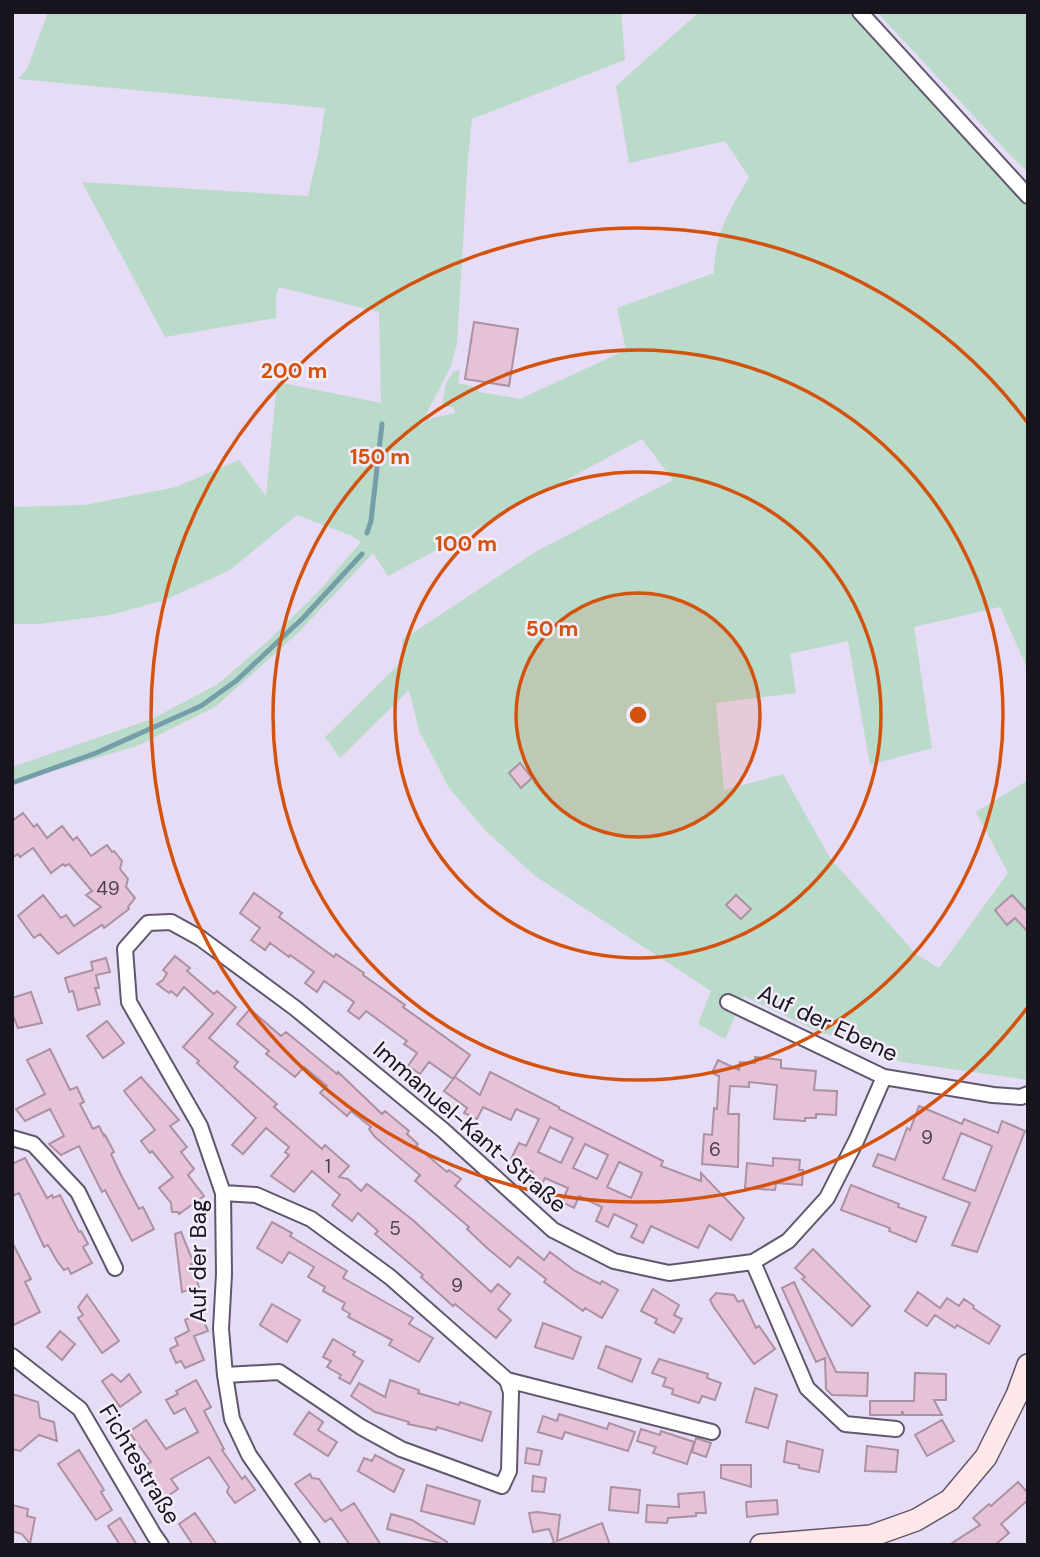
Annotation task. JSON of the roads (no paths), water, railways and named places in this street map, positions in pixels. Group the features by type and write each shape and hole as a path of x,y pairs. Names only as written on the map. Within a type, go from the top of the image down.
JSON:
{"main road":[{"path":"761,1545 871,1536 916,1520 950,1500 986,1457 1017,1395 1028,1365"}],"street":[{"path":"860,12 1028,196"},
{"name":"Auf der Bag","path":"170,922 148,923 125,949 129,1002 200,1126 223,1193 224,1274 221,1329 232,1419 248,1455 312,1545"},
{"name":"Immanuel-Kant-Straße","path":"170,922 200,938 295,1008 443,1130 553,1230 614,1261 669,1273 753,1262 788,1241 827,1198 884,1077"},
{"name":"Auf der Ebene","path":"728,1002 884,1077 993,1096 1021,1097 1028,1094"},
{"path":"12,1138 33,1144 78,1192 115,1268"},
{"path":"223,1193 256,1195 311,1219 390,1277 507,1380 712,1432"},
{"path":"753,1262 807,1388 845,1424 897,1429"},
{"name":"Fichtestraße","path":"12,1356 80,1409 161,1545"},
{"path":"225,1375 279,1372 401,1450 502,1486 509,1471 511,1392 507,1380"}],"waterway":[{"path":"367,533 371,521 382,424"},
{"path":"12,783 96,753 201,706 236,681 303,618 362,554"}]}
